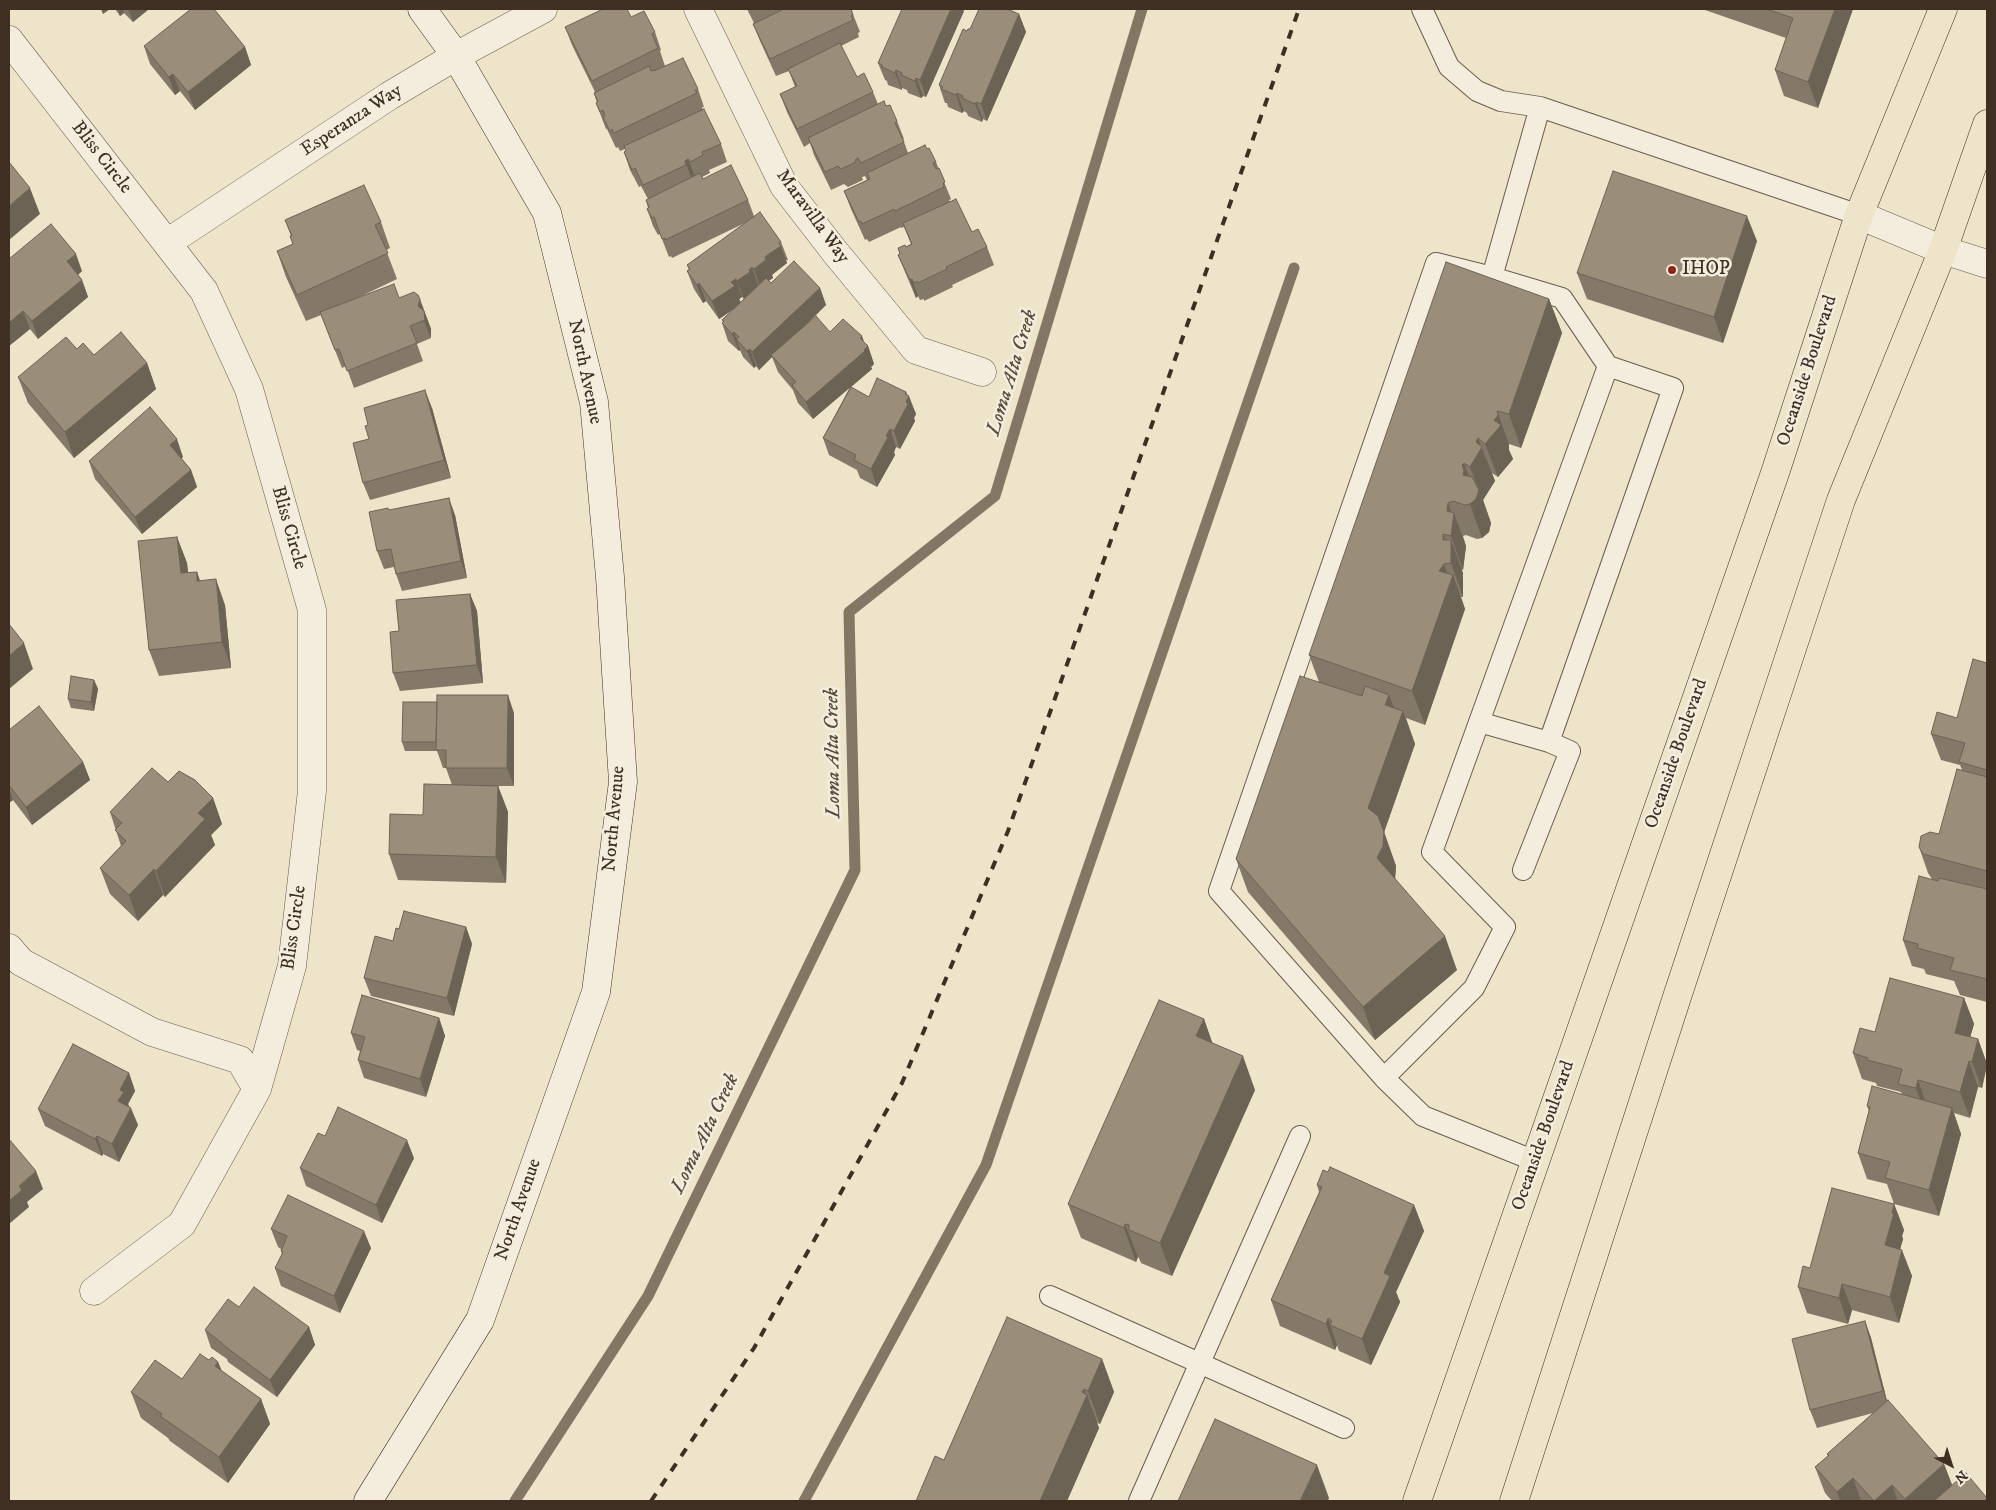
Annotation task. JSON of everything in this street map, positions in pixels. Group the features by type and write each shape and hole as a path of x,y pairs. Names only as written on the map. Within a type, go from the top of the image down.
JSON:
{"main road":[{"name":"Oceanside Boulevard","path":"1417,1501 1775,473 1859,215 1943,9"},
{"path":"1514,1501 1677,996 1841,500 1943,250 1987,124"}],"street":[{"name":"North Avenue","path":"368,1501 480,1320 596,992 623,782 610,577 594,402 547,213 456,56 422,9"},
{"name":"Esperanza Way","path":"167,243 389,96 456,56 543,9"},
{"name":"Maravilla Way","path":"698,9 784,186 834,252 916,350 982,372"},
{"name":"Bliss Circle","path":"9,40 204,291 249,389 312,610 312,791 292,966 257,1089 182,1224 94,1291"},
{"path":"1859,215 1943,250 1987,264"},
{"path":"9,948 21,962 152,1032 240,1060 257,1089"}],"lane":[{"path":"1422,9 1449,67 1478,91 1501,101 1540,107 1859,215"},
{"path":"1492,277 1540,107"},
{"path":"1536,1161 1423,1116 1384,1078 1220,891 1436,263 1562,298 1608,366 1674,388 1549,742"},
{"path":"1384,1078 1474,988 1505,927 1432,852 1608,366"},
{"path":"1479,722 1549,742 1570,751 1523,870"},
{"path":"1139,1501 1300,1136"},
{"path":"1050,1296 1344,1428"}],"building":[{"path":"191,9 214,9 245,47 188,92 173,74 169,77 144,46"},
{"path":"603,9 627,9 631,17 644,11 655,32 652,34 658,48 592,81 565,27"},
{"path":"781,9 851,9 853,20 770,59 753,24"},
{"path":"902,9 951,9 920,80 916,78 915,81 901,75 902,73 896,70 895,73 878,63"},
{"path":"979,9 1007,9 1019,14 981,104 976,102 975,104 962,98 963,96 957,93 956,95 941,89 943,87 939,85 963,29 967,31 970,29"},
{"path":"1766,9 1835,9 1808,82 1775,70 1793,18"},
{"path":"840,43 857,77 864,73 873,92 797,129 780,94 797,86 788,69"},
{"path":"683,58 698,89 695,90 697,93 614,133 612,129 610,131 603,117 605,116 603,110 600,112 596,103 598,102 594,93 649,66 651,71 654,71"},
{"path":"884,101 886,106 890,105 897,121 895,123 904,142 861,163 858,158 855,160 856,162 841,169 838,166 825,172 808,138"},
{"path":"704,109 721,144 702,152 703,155 690,162 688,159 685,161 686,165 643,185 635,168 632,170 624,152 626,151 624,146"},
{"path":"925,145 927,149 929,148 936,162 933,163 936,169 939,168 945,182 943,183 944,187 895,211 894,209 862,224 861,221 859,222 844,191 870,179 867,173"},
{"path":"9,162 30,188 9,206"},
{"path":"731,165 748,200 665,240 665,238 662,239 654,217 652,218 647,209 649,207 646,200 700,173 703,179"},
{"name":"IHOP","path":"1613,171 1747,216 1714,317 1577,273"},
{"path":"364,185 381,222 375,225 388,253 297,295 277,251 293,244 290,236 292,236 285,220"},
{"path":"956,199 972,232 978,229 987,247 946,267 947,269 918,283 917,281 914,283 912,279 910,280 898,255 900,254 898,248 912,244 903,223"},
{"path":"760,212 781,242 779,243 781,246 766,256 766,260 754,269 752,267 749,270 750,272 737,281 736,279 731,282 735,286 712,301 699,283 697,285 687,271 690,269 687,265"},
{"path":"51,224 76,254 67,261 82,280 32,321 23,311 9,323 9,259"},
{"path":"794,261 820,288 752,352 750,349 747,351 736,339 739,337 734,332 732,334 722,323 724,321 722,320 766,278 771,283"},
{"path":"1446,262 1549,299 1509,414 1497,411 1498,416 1494,420 1501,425 1485,444 1478,438 1476,442 1482,447 1470,467 1464,463 1462,465 1463,475 1472,477 1479,490 1476,499 1470,504 1465,505 1453,501 1448,503 1447,511 1454,513 1451,536 1443,534 1443,540 1451,540 1451,563 1444,564 1439,571 1453,575 1412,691 1309,655"},
{"path":"394,284 399,298 414,292 420,299 418,306 424,311 425,320 410,326 417,343 347,371 339,349 335,350 320,312"},
{"path":"816,316 830,332 843,319 862,336 860,338 868,346 865,351 806,402 792,385 796,382 771,355"},
{"path":"121,332 147,363 65,432 18,377 66,337 77,349 83,343 94,355"},
{"path":"877,378 906,392 905,394 909,396 906,402 908,404 894,431 890,429 886,436 888,437 871,469 854,460 856,455 823,438 851,387 869,397"},
{"path":"425,390 444,460 363,483 353,443 369,439 365,426 368,425 364,408"},
{"path":"150,407 177,439 170,445 191,470 135,517 89,461"},
{"path":"449,498 461,561 396,574 391,549 377,551 369,512"},
{"path":"177,537 181,573 197,572 197,581 216,579 222,642 149,650 138,541"},
{"path":"470,594 477,665 393,673 390,632 399,631 396,600"},
{"path":"9,624 24,643 9,656"},
{"path":"1973,659 1987,663 1987,770 1959,762 1965,743 1931,734 1937,712 1957,718"},
{"path":"71,676 94,680 91,702 68,699"},
{"path":"1300,676 1362,696 1365,686 1389,695 1385,705 1403,711 1368,808 1378,816 1384,832 1383,846 1377,858 1445,936 1363,1007 1236,859"},
{"path":"437,695 508,695 507,768 446,768 446,750 436,750"},
{"path":"403,702 437,702 436,742 402,742"},
{"path":"39,706 83,762 26,807 9,785 9,730"},
{"path":"152,768 168,782 179,771 195,780 213,798 198,813 205,819 156,871 154,869 129,895 100,868 126,841 115,830 122,823 110,812"},
{"path":"1957,769 1987,777 1987,871 1923,854 1919,847 1921,836 1930,832 1939,834"},
{"path":"424,784 498,786 496,857 389,854 390,814 423,815"},
{"path":"1919,876 1938,881 1939,878 1987,889 1987,979 1950,970 1954,958 1917,948 1918,944 1903,940"},
{"path":"404,911 466,927 447,998 364,978 375,936 393,941 396,928 399,929"},
{"path":"1890,978 1964,998 1955,1033 1978,1039 1972,1062 1969,1061 1960,1092 1918,1080 1916,1088 1898,1084 1902,1069 1867,1060 1868,1058 1853,1053 1860,1028 1875,1032"},
{"path":"362,995 439,1018 420,1079 358,1060 365,1037 351,1033"},
{"path":"1159,1000 1204,1019 1196,1036 1243,1056 1160,1243 1129,1230 1129,1225 1125,1224 1124,1228 1068,1204"},
{"path":"73,1044 129,1073 120,1090 124,1092 118,1101 131,1108 112,1144 97,1136 95,1139 38,1109"},
{"path":"1872,1086 1952,1108 1929,1190 1885,1178 1890,1162 1858,1153 1870,1107 1867,1106"},
{"path":"338,1107 407,1140 376,1205 300,1168 318,1133 325,1136"},
{"path":"9,1139 36,1171 19,1186 22,1190 9,1201"},
{"path":"1330,1167 1414,1205 1384,1273 1390,1276 1362,1339 1330,1325 1332,1321 1328,1318 1326,1324 1271,1300 1322,1187 1317,1185 1323,1170 1328,1172"},
{"path":"1832,1188 1894,1204 1892,1213 1894,1213 1885,1245 1902,1250 1890,1297 1842,1284 1839,1298 1798,1287 1803,1266 1810,1268"},
{"path":"288,1195 364,1231 334,1296 275,1268 283,1252 281,1251 287,1236 271,1229"},
{"path":"254,1287 309,1327 270,1380 205,1330 228,1299 239,1307"},
{"path":"1007,1317 1102,1359 1088,1391 1084,1389 1082,1392 1087,1395 1040,1501 916,1501 935,1456 944,1460"},
{"path":"1865,1321 1883,1391 1810,1410 1792,1339"},
{"path":"200,1354 209,1360 212,1357 218,1362 215,1366 261,1399 219,1457 160,1416 162,1414 131,1392 155,1360 182,1379"},
{"path":"1888,1400 1944,1464 1905,1499 1892,1485 1874,1501 1853,1478 1837,1492 1815,1467"},
{"path":"1215,1419 1317,1465 1300,1501 1178,1501"},
{"path":"1966,1473 1987,1498 1985,1500 1987,1501 1934,1501"}],"waterway":[{"name":"Loma Alta Creek","path":"515,1501 648,1296 855,870 849,612 995,496 1142,9"},
{"path":"804,1501 986,1165 1294,268"}],"railway":[{"path":"651,1501 754,1348 902,1083 1008,831 1299,9"}],"place":[{"name":"IHOP","path":"1672,270"}]}
